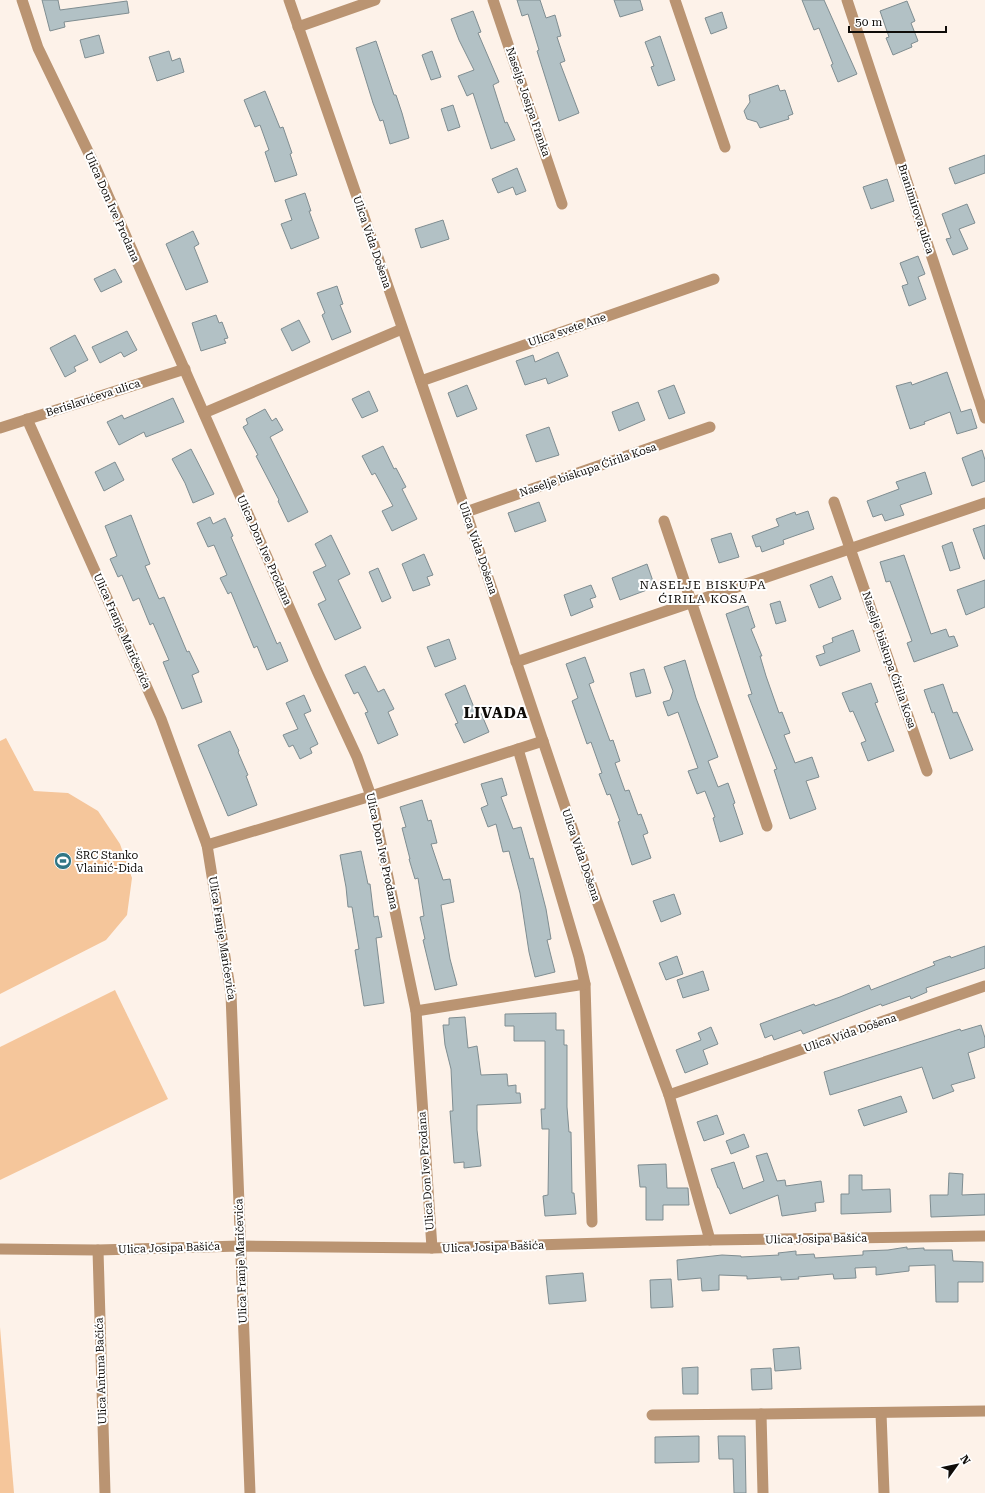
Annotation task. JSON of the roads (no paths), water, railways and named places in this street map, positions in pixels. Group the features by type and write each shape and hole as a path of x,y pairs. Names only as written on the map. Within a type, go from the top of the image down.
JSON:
{"street":[{"name":"Ulica Don Ive Prodana","path":"22,0 38,48 95,166 132,254 185,369 315,666 357,757 372,796 416,1011 432,1248"},
{"name":"Ulica Vida Došena","path":"289,0 466,512 594,893 669,1095 710,1240"},
{"path":"298,27 375,0"},
{"name":"Naselje Josipa Franka","path":"493,0 562,204"},
{"path":"675,0 725,147"},
{"name":"Branimirova ulica","path":"847,0 985,418"},
{"name":"Ulica svete Ane","path":"420,381 714,279"},
{"path":"204,413 402,329"},
{"name":"Berislavićeva ulica","path":"0,428 185,369"},
{"name":"Ulica Franje Maričevića","path":"27,420 161,719 207,845 232,994 250,1493"},
{"name":"Naselje biskupa Ćirila Kosa","path":"466,512 710,427"},
{"name":"Naselje biskupa Ćirila Kosa","path":"834,502 927,771"},
{"path":"516,662 985,503"},
{"path":"664,521 767,826"},
{"path":"207,845 372,796 543,741"},
{"path":"518,749 579,956 585,984 592,1222"},
{"path":"416,1011 585,984"},
{"name":"Ulica Vida Došena","path":"669,1095 985,986"},
{"name":"Ulica Josipa Bašića","path":"0,1249 98,1250 240,1246 432,1248 710,1240 985,1236"},
{"name":"Ulica Antuna Bačića","path":"98,1250 105,1493"},
{"path":"652,1414 985,1412"},
{"path":"881,1413 884,1493"},
{"path":"761,1414 763,1493"}],"place":[{"name":"ŠRC Stanko Vlainić-Dida","path":"63,861"}],"district":[{"name":"NASELJE BISKUPA ĆIRILA KOSA","path":"703,592"},
{"name":"LIVADA","path":"496,713"}]}
